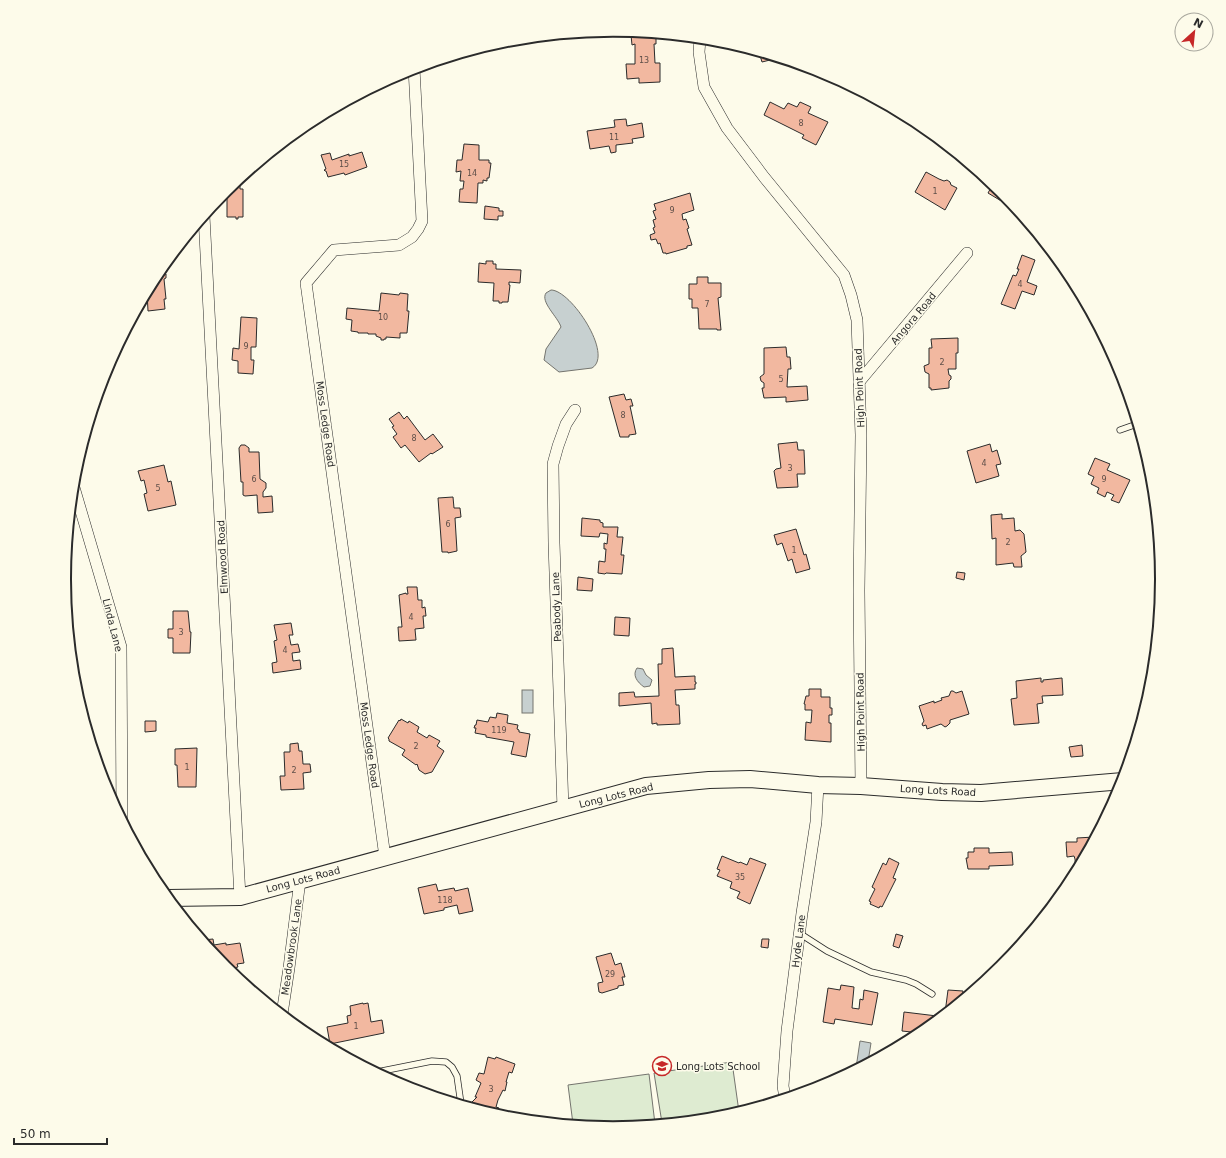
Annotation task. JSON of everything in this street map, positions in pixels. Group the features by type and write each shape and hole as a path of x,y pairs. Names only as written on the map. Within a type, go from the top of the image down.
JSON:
{"main road":[{"name":"Long Lots Road","path":"175,898 240,897 646,786 710,780 750,779 818,785 861,786 942,792 981,792 1116,781"}],"street":[{"name":"High Point Road","path":"700,44 699,52 704,87 726,128 844,275 857,320 861,435 858,591 861,786"},
{"name":"Moss Ledge Road","path":"385,857 306,283 334,250 399,245 412,237 418,229 422,221 414,75"},
{"name":"Elmwood Road","path":"204,224 240,897"},
{"name":"Angora Road","path":"859,382 967,253"},
{"name":"Peabody Lane","path":"563,809 554,550 553,464 566,424 575,410"},
{"name":"Linda Lane","path":"77,499 121,647 122,808"},
{"name":"Hyde Lane","path":"784,1093 783,1086 787,1031 799,933 816,822 818,785"},
{"name":"Meadowbrook Lane","path":"283,1009 300,880"}],"lane":[{"path":"1120,430 1133,426"},
{"path":"799,933 827,951 871,972 906,980 916,984 932,994"},
{"path":"385,1070 432,1061 446,1062 457,1076 460,1099"}],"green space":[{"path":"732,1062 738,1106 719,1111 661,1119 654,1073"},
{"path":"649,1074 654,1119 613,1121 572,1119 568,1085"}],"shaded area":[{"path":"551,290 559,293 569,300 579,311 587,324 598,350 597,361 592,368 559,372 544,360 546,349 561,327 545,301 546,293"},
{"path":"637,668 643,669 646,675 652,680 650,686 644,687 637,681 635,673"},
{"path":"522,690 533,690 533,713 522,713"},
{"path":"860,1041 871,1043 869,1056 857,1063"}],"building":[{"path":"631,38 656,39 656,44 654,44 655,63 660,63 660,82 639,83 639,78 627,79 626,64 635,64 635,44 632,45"},
{"path":"761,57 769,60 762,62"},
{"path":"770,102 784,109 788,103 797,107 800,102 811,107 808,113 828,122 816,145 802,138 804,135 764,115"},
{"path":"626,119 627,126 642,123 644,137 632,139 633,143 616,145 616,152 611,153 609,146 590,149 587,131 615,127 614,120"},
{"path":"464,144 479,145 479,160 489,160 489,163 491,163 489,178 487,178 487,181 483,180 483,183 478,183 477,203 459,202 460,189 463,189 464,181 460,181 461,171 456,172 457,160 462,160"},
{"path":"362,152 367,167 345,175 344,173 328,177 326,171 324,170 326,169 321,155 330,153 332,160 349,154 349,156"},
{"path":"926,172 944,181 947,180 951,185 957,188 945,210 915,192"},
{"path":"240,187 240,189 243,189 243,217 238,217 238,219 236,219 236,217 227,217 227,199"},
{"path":"990,190 1000,200 988,193"},
{"path":"690,193 694,210 682,214 683,220 686,219 689,228 687,229 692,245 666,254 663,253 660,243 658,244 656,239 651,240 650,235 655,233 653,228 655,227 653,220 656,219 653,211 656,210 654,204"},
{"path":"485,206 499,208 499,211 503,211 503,216 498,216 498,220 484,219"},
{"path":"1022,255 1035,260 1027,282 1037,286 1034,295 1022,291 1015,309 1001,304 1013,275 1016,276 1019,269 1017,269"},
{"path":"486,261 493,261 493,264 496,264 496,269 521,270 520,283 509,282 508,302 499,303 499,301 493,301 494,283 478,282 479,263 486,264"},
{"path":"166,274 166,278 164,279 166,299 164,299 165,309 148,311 148,302"},
{"path":"697,277 708,277 708,283 721,283 721,297 718,298 721,330 699,329 698,308 692,308 692,299 689,299 689,284 697,284"},
{"path":"381,293 399,295 400,293 408,294 407,311 409,311 407,333 400,333 400,338 386,337 386,339 381,340 381,338 376,336 376,334 351,331 352,320 346,319 347,308 379,311"},
{"path":"241,317 257,318 256,347 251,347 251,360 254,360 253,374 238,373 238,361 232,360 233,348 239,349"},
{"path":"958,338 956,369 948,369 949,375 951,376 949,388 931,390 931,388 929,388 929,374 925,372 924,366 929,364 929,348 932,348 931,339"},
{"path":"786,347 787,357 790,357 791,369 788,369 787,387 807,386 808,400 786,402 786,397 764,398 762,388 764,388 764,383 761,381 760,377 764,374 764,348"},
{"path":"624,394 626,400 631,399 633,406 630,406 636,434 629,435 629,437 620,437 609,397"},
{"path":"399,412 404,419 407,416 425,440 433,434 443,447 432,454 431,453 419,462 405,445 401,448 393,437 397,434 389,419"},
{"path":"797,442 798,450 804,450 805,474 797,474 798,487 777,488 774,471 781,468 778,444"},
{"path":"990,444 992,452 997,450 1001,464 996,465 999,476 976,483 967,451"},
{"path":"241,445 245,445 249,448 249,452 259,452 260,479 266,483 263,497 272,496 273,512 258,513 257,495 243,495 239,448"},
{"path":"1095,458 1110,464 1107,470 1130,480 1119,503 1111,500 1114,495 1107,492 1105,497 1097,493 1099,488 1091,484 1094,477 1088,474"},
{"path":"164,465 168,482 171,481 176,505 148,511 144,494 147,493 144,480 141,481 138,471"},
{"path":"453,497 454,508 460,508 461,517 455,518 457,551 448,553 442,552 438,498"},
{"path":"1002,514 1002,519 1014,518 1015,531 1020,530 1024,534 1026,552 1021,556 1022,567 1014,567 1013,563 996,565 996,538 992,539 991,515"},
{"path":"582,518 600,520 600,522 603,523 603,527 618,527 617,537 623,537 621,555 624,555 622,574 598,573 599,561 605,562 606,549 604,549 604,543 607,544 608,534 600,533 599,537 581,536"},
{"path":"796,529 810,569 796,573 792,559 788,561 782,543 777,545 774,535"},
{"path":"957,572 965,573 964,580 956,578"},
{"path":"578,577 593,579 592,591 577,590"},
{"path":"407,587 417,587 418,600 422,600 422,608 425,607 426,616 423,616 424,628 415,629 416,640 399,641 398,627 402,627 399,595 406,593 408,594"},
{"path":"173,611 188,611 191,632 190,653 173,653 173,638 168,638 168,629 173,629"},
{"path":"615,617 630,618 629,636 614,635"},
{"path":"291,623 293,635 289,635 291,645 298,644 300,652 292,653 293,661 300,660 301,669 273,673 272,663 277,662 274,641 277,640 274,625"},
{"path":"673,648 675,677 695,676 696,682 695,689 675,690 676,705 679,705 680,724 652,724 651,703 619,706 619,693 634,692 635,697 659,696 658,664 662,664 662,649"},
{"path":"1041,678 1041,682 1043,682 1043,680 1062,678 1063,695 1042,696 1043,703 1037,704 1039,723 1014,725 1011,699 1017,698 1016,681"},
{"path":"809,689 821,689 821,697 830,697 830,708 832,708 832,715 829,715 829,723 831,723 831,742 805,740 806,722 811,723 812,710 805,710 804,704 806,696 809,696"},
{"path":"951,691 956,693 962,691 969,714 950,720 950,723 945,727 941,724 927,729 926,725 923,726 922,724 924,721 919,706 942,700 941,698 949,696"},
{"path":"497,713 508,715 507,723 518,725 517,729 519,732 530,734 526,757 511,754 514,742 486,737 486,735 475,733 476,728 474,728 477,720 488,722 490,717 496,718"},
{"path":"401,719 408,723 409,721 419,727 417,732 427,738 429,735 440,741 437,746 444,751 432,772 425,774 419,770 417,764 416,765 402,755 405,750 389,741 388,738"},
{"path":"145,721 156,721 156,731 145,732"},
{"path":"298,743 299,751 302,751 303,764 310,764 311,772 303,773 304,789 281,790 280,776 285,776 284,752 290,752 290,744"},
{"path":"1082,745 1083,756 1071,757 1069,747"},
{"path":"197,748 196,787 178,787 177,765 175,765 175,749"},
{"path":"1089,837 1075,861 1074,856 1067,857 1066,842 1077,842 1077,838"},
{"path":"974,848 989,848 989,853 1012,852 1013,865 989,866 989,869 968,869 966,858 968,858 968,852 974,852"},
{"path":"722,856 747,865 750,858 766,864 750,904 737,898 740,892 730,888 732,882 717,876 720,870 717,869"},
{"path":"889,858 899,863 893,878 896,879 882,907 880,906 879,908 870,904 871,902 869,901 875,889 872,887 883,863 886,865"},
{"path":"436,884 438,891 454,888 455,891 468,888 473,911 459,914 457,905 444,908 444,910 424,914 418,888"},
{"path":"896,934 903,936 899,948 893,946"},
{"path":"209,939 213,939 214,945"},
{"path":"762,939 769,939 768,948 761,947"},
{"path":"240,943 244,963 237,964 238,967 236,967 230,962 214,945"},
{"path":"611,953 615,965 621,963 625,977 622,977 624,985 602,993 599,992 598,983 603,982 596,957"},
{"path":"841,985 854,987 852,1008 859,1009 860,999 863,1000 864,990 878,993 872,1025 835,1019 834,1024 823,1022 828,988 840,990"},
{"path":"948,990 963,991 963,992 946,1007"},
{"path":"368,1003 371,1022 382,1020 384,1033 334,1043 329,1040 327,1027 348,1023 347,1016 351,1015 350,1006"},
{"path":"904,1012 934,1016 911,1032 902,1031"},
{"path":"488,1057 495,1059 496,1057 515,1064 512,1073 509,1072 505,1091 503,1090 498,1100 496,1107 498,1109 471,1103 477,1097 475,1097 481,1083 476,1080 479,1073 484,1074"}],"place":[{"name":"Long Lots School","path":"662,1066"}]}
